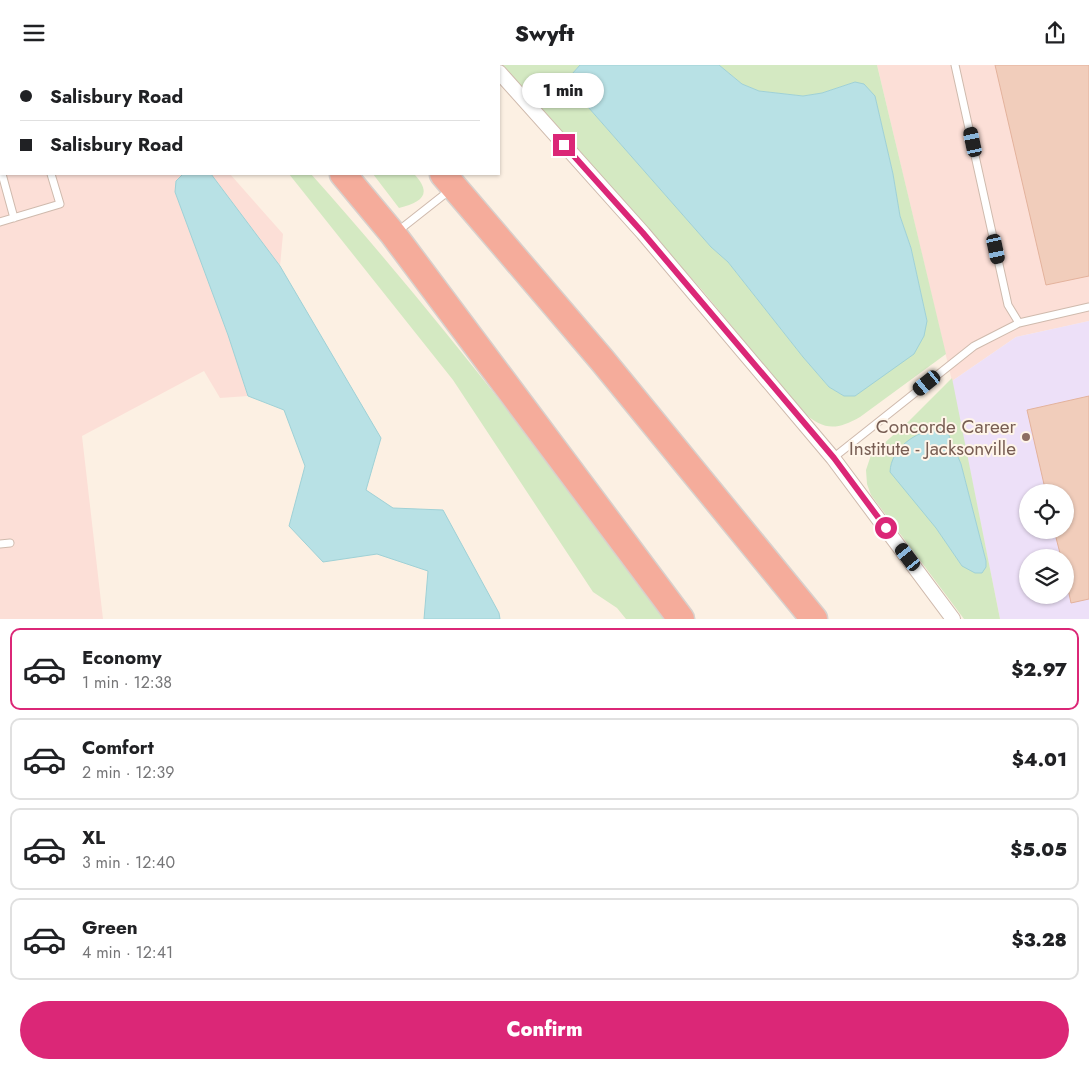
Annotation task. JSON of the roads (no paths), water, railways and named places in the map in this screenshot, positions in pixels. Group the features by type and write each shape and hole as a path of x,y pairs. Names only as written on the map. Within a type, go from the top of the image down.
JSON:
{"highway":[{"path":"344,175 393,235 681,619"},
{"path":"449,180 602,360 814,619"}],"street":[{"path":"500,73 643,233 834,458 953,619"}],"lane":[{"path":"955,65 1008,305 1018,323"},
{"path":"2,175 14,218"},
{"path":"0,221 60,204 51,175"},
{"path":"393,235 449,180"},
{"path":"834,458 974,346 1018,323 1089,307"},
{"path":"0,544 10,543"}],"water":[{"path":"580,65 719,65 742,84 759,91 803,96 822,93 855,82 864,84 875,96 893,174 900,216 911,248 927,321 924,336 914,354 855,396 844,396 829,387 728,262 711,247 581,99 571,80 572,74"},
{"path":"182,175 212,175 280,266 381,438 366,490 393,508 443,510 499,613 500,619 424,619 428,571 377,554 323,562 289,526 305,466 284,410 248,396 228,335 175,192 176,181"},
{"path":"938,428 947,431 961,464 986,561 986,567 982,573 975,573 962,566 936,528 890,472 891,463 906,443 921,433"}],"place":[{"name":"Concorde Career Institute - Jacksonville","path":"1026,437"}]}
